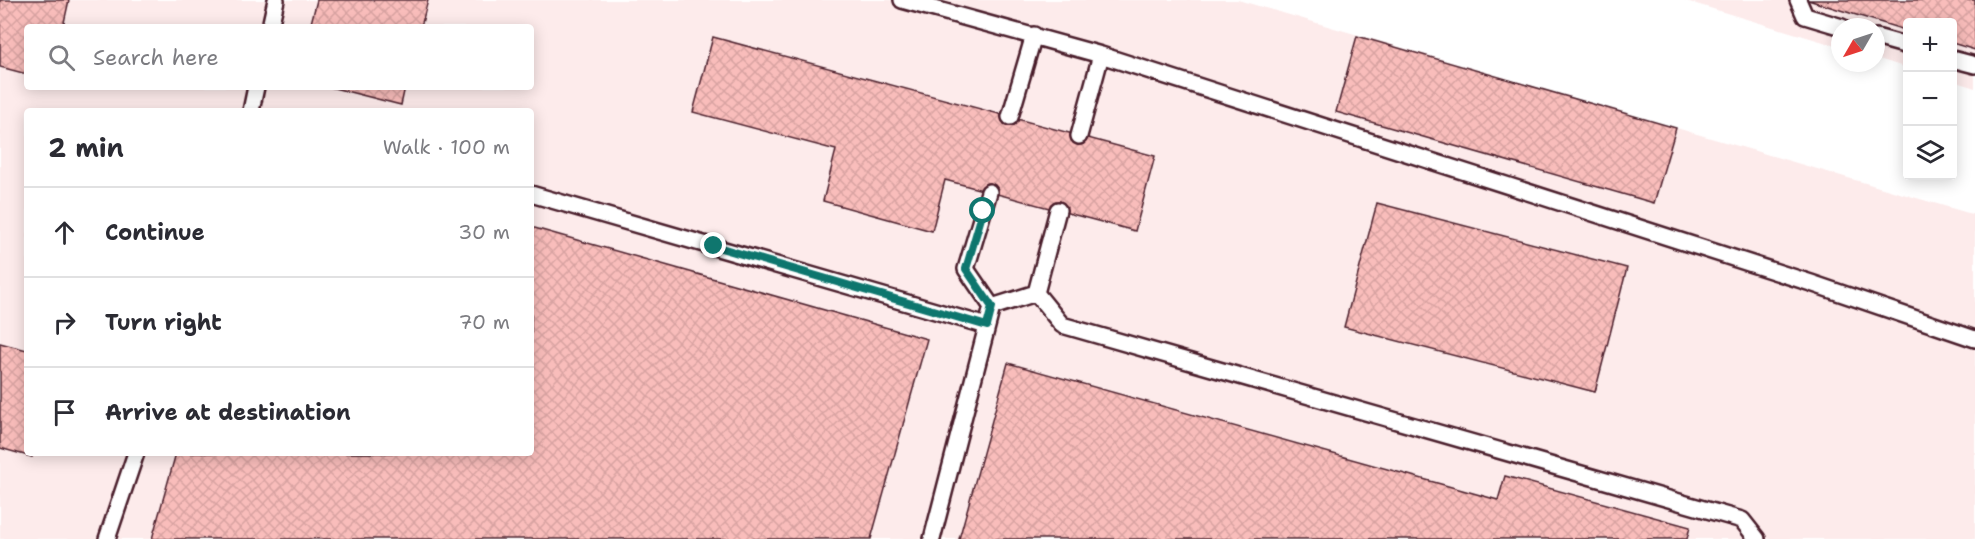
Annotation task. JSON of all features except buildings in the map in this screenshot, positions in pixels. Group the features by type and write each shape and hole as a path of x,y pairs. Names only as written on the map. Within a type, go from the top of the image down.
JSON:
{"lane":[{"path":"271,24 276,0"},
{"path":"902,0 1101,55 1800,279 1975,339"},
{"path":"1798,0 1805,16 1831,24"},
{"path":"1010,117 1034,35"},
{"path":"1885,40 1903,45"},
{"path":"1079,136 1101,55"},
{"path":"1957,60 1975,66"},
{"path":"252,108 255,90"},
{"path":"932,539 992,307 966,269 989,192"},
{"path":"534,195 987,326"},
{"path":"1036,293 1058,210"},
{"path":"992,307 1036,293"},
{"path":"1036,293 1062,325 1742,520 1757,539"},
{"path":"107,539 135,456"}],"shaded area":[{"path":"0,0 1238,0 1975,215 1975,539 0,539"},
{"path":"1683,0 1975,0 1975,88 1957,82 1957,18 1903,18 1903,67 1885,61 1885,18 1831,18 1831,44"}],"route":[{"path":"714,246 987,326 992,307 966,269 983,211"}]}
